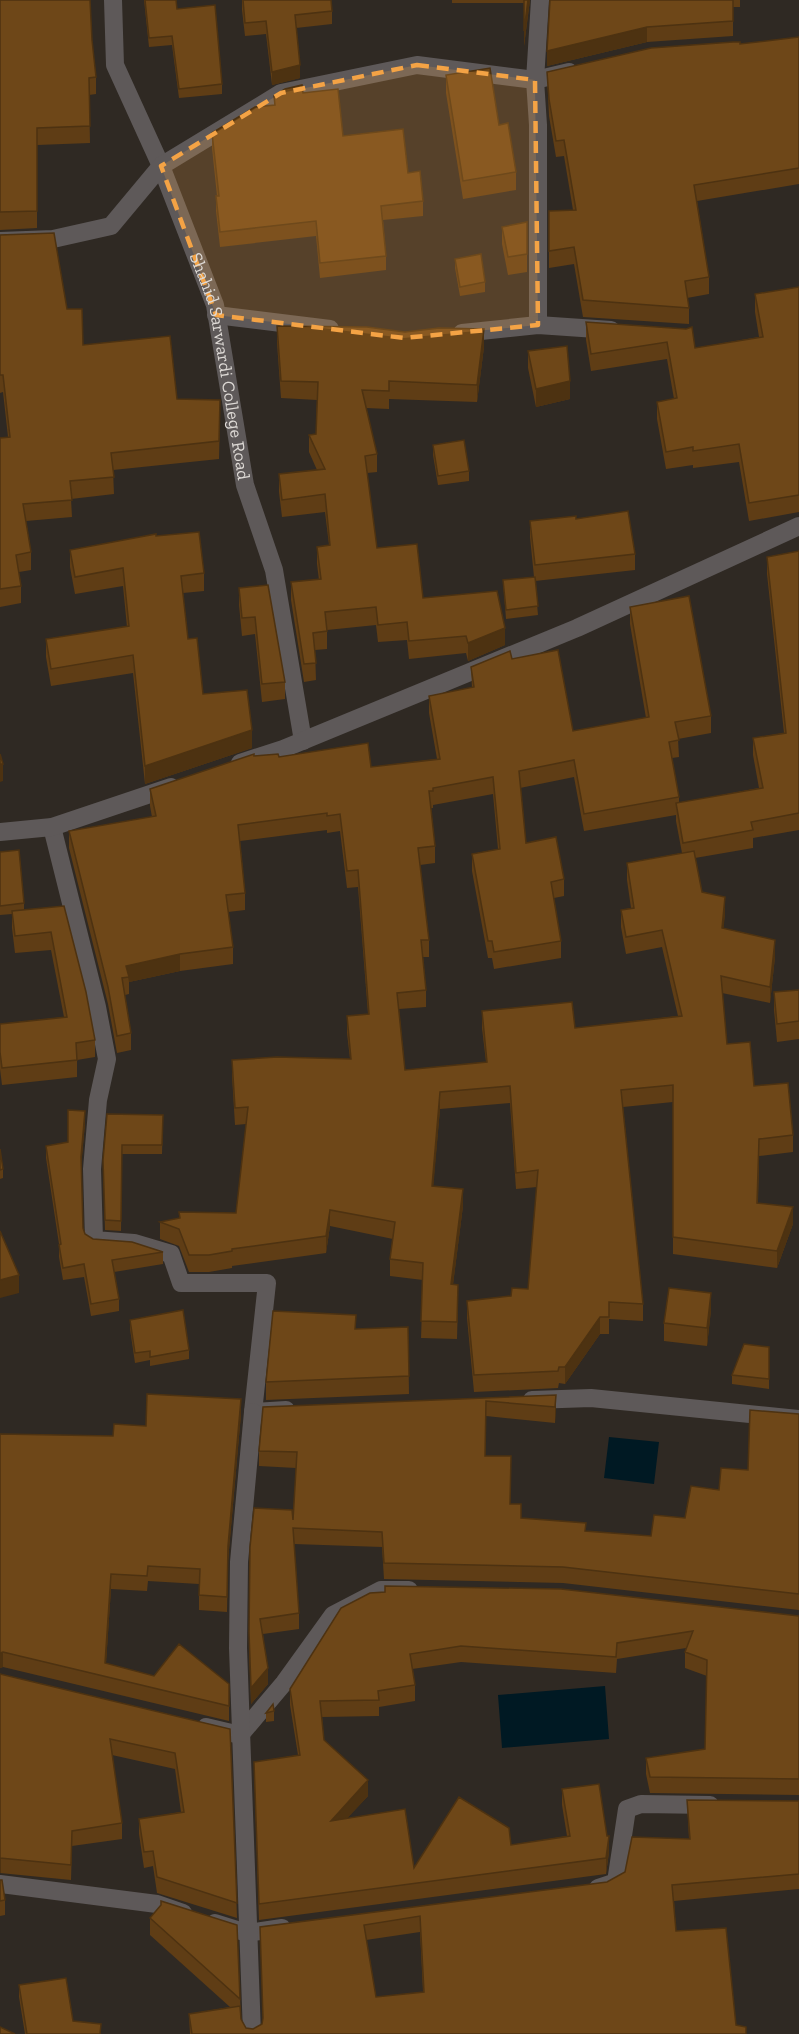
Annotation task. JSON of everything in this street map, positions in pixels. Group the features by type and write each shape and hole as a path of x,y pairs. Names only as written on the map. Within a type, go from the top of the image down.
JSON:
{"street":[{"name":"Shahid Sarwardi College Road","path":"113,0 115,65 161,166 215,305 245,485 274,570 303,741"},
{"path":"538,325 538,125 535,80 540,0"},
{"path":"0,241 53,239 111,226 161,166 281,93 417,65 535,80 581,69"},
{"path":"216,315 345,331"},
{"path":"449,334 538,325 630,331"},
{"path":"228,767 303,741 577,628 799,526"},
{"path":"0,832 52,827 184,782"},
{"path":"52,827 97,1007 107,1059 98,1101 92,1169 94,1240 134,1243 171,1254 181,1283 267,1283 238,1562 240,1735 252,2034"},
{"path":"510,1401 591,1398 799,1419"},
{"path":"253,1412 300,1410"},
{"path":"240,1735 284,1683 333,1615 381,1590 426,1591"},
{"path":"195,1724 240,1735"},
{"path":"582,1890 606,1887 616,1882 627,1809 641,1804 731,1806"},
{"path":"0,1884 157,1904 247,1933 304,1925"}],"highlighted area":[{"path":"417,65 535,80 538,325 404,338 216,315 161,166 281,93"}],"water":[{"path":"609,1437 659,1442 654,1484 604,1478"},
{"path":"605,1686 609,1739 502,1748 498,1695"}],"building":[{"path":"0,0 90,0 96,77 89,78 90,126 37,128 37,211 0,212"},
{"path":"145,0 176,0 177,9 215,5 222,84 179,89 172,36 149,38"},
{"path":"243,0 331,0 332,11 295,15 300,65 272,72 266,21 245,23"},
{"path":"524,0 528,0 524,31"},
{"path":"550,0 733,0 733,21 647,27 547,51"},
{"path":"799,37 799,168 694,185 709,277 685,281 689,308 583,300 574,247 549,251 549,211 576,210 564,140 556,141 547,72 651,48 733,42 740,42 740,44"},
{"path":"490,68 499,125 508,123 516,172 463,181 446,75"},
{"path":"302,85 303,93 338,89 343,136 403,129 408,173 420,171 423,201 381,206 386,256 320,263 316,221 220,232 216,196 219,196 212,133 255,107 275,105 274,96 285,89"},
{"path":"527,222 527,254 508,257 502,227"},
{"path":"54,233 67,309 82,309 83,345 170,336 177,399 220,400 219,441 111,453 114,477 70,481 72,500 23,504 31,552 16,555 21,586 0,589 0,438 10,437 3,375 0,375 0,235"},
{"path":"481,254 485,282 460,287 455,259"},
{"path":"799,287 799,495 749,503 739,444 693,451 693,447 666,452 657,402 677,398 667,342 591,354 586,322 686,329 692,327 695,348 763,337 755,294"},
{"path":"277,326 367,327 405,332 439,328 484,329 477,385 389,381 389,391 362,390 377,454 365,456 377,548 417,544 423,598 497,591 505,628 468,643 466,636 409,641 407,622 378,625 376,607 325,612 327,631 313,633 316,663 304,664 291,582 321,579 317,547 330,545 325,494 282,500 279,474 325,469 309,435 316,434 318,382 281,381"},
{"path":"567,346 570,381 536,389 528,351"},
{"path":"464,440 469,471 438,476 433,445"},
{"path":"628,511 635,554 535,565 530,521 576,516 576,519"},
{"path":"199,532 204,573 181,576 188,639 197,638 203,694 247,690 252,730 145,766 133,655 51,669 46,639 129,626 123,568 75,577 70,550 156,534 156,536"},
{"path":"799,551 799,813 751,822 753,830 683,843 676,803 763,788 753,738 786,733 767,557"},
{"path":"535,577 538,606 506,610 503,580"},
{"path":"268,585 285,682 262,684 255,617 242,618 239,588"},
{"path":"689,596 711,716 675,722 679,740 669,742 679,797 584,814 574,760 519,771 526,843 556,837 564,879 551,882 561,941 494,952 492,941 488,941 472,854 500,849 493,777 433,788 433,791 429,791 435,846 418,848 429,940 421,940 426,990 397,993 405,1070 487,1062 482,1011 572,1002 575,1028 682,1016 662,930 626,937 621,910 634,908 627,863 694,851 702,892 725,897 722,928 775,940 770,987 721,976 727,1044 750,1042 754,1086 788,1083 793,1135 759,1139 757,1203 793,1207 777,1251 673,1237 673,1085 621,1090 643,1304 609,1302 609,1317 600,1317 565,1367 559,1367 558,1371 474,1375 467,1301 511,1296 512,1288 528,1289 538,1170 516,1173 510,1086 440,1092 432,1186 463,1189 451,1284 458,1285 457,1322 421,1321 423,1263 390,1259 395,1222 330,1210 326,1236 232,1249 232,1251 209,1255 189,1255 179,1229 160,1222 180,1218 179,1212 236,1213 248,1107 235,1108 232,1060 277,1057 351,1059 347,1016 369,1014 358,870 347,871 340,814 327,816 327,813 238,825 245,893 226,895 233,947 180,954 126,966 129,977 122,978 131,1033 117,1036 108,987 69,831 156,816 150,789 254,754 254,756 278,754 279,757 368,743 371,767 440,759 429,696 474,687 471,667 510,651 512,659 558,650 573,731 649,717 630,607"},
{"path":"19,850 24,903 0,906 0,852"},
{"path":"64,906 86,992 95,1040 76,1043 77,1060 2,1068 0,1024 67,1017 51,932 15,936 12,911"},
{"path":"799,990 799,1021 777,1024 774,992"},
{"path":"68,1110 85,1111 81,1157 85,1234 93,1239 132,1242 163,1252 112,1260 119,1299 91,1304 84,1264 63,1268 46,1146 68,1142"},
{"path":"107,1114 163,1115 162,1145 122,1145 121,1221 105,1220 103,1160"},
{"path":"0,1149 3,1169 0,1170"},
{"path":"0,1231 19,1275 0,1280"},
{"path":"669,1288 711,1293 707,1328 664,1323"},
{"path":"183,1310 189,1350 150,1357 150,1351 135,1353 130,1320"},
{"path":"273,1311 356,1315 355,1329 408,1327 409,1376 266,1382"},
{"path":"744,1344 769,1347 769,1379 732,1375"},
{"path":"147,1394 241,1399 228,1546 227,1597 199,1595 200,1569 148,1566 147,1576 111,1574 105,1663 154,1676 179,1644 229,1684 229,1706 0,1653 0,1434 113,1436 114,1424 146,1426"},
{"path":"556,1395 555,1407 486,1401 485,1456 511,1456 510,1504 521,1504 521,1518 586,1523 585,1531 651,1536 654,1515 685,1518 691,1486 719,1490 721,1468 748,1470 750,1410 799,1414 799,1594 563,1567 384,1563 382,1532 293,1528 299,1613 260,1619 268,1668 251,1688 250,1547 254,1508 292,1510 293,1520 297,1452 259,1451 263,1407"},
{"path":"385,1586 561,1589 799,1616 799,1779 650,1777 646,1758 705,1749 707,1660 685,1652 693,1631 617,1643 616,1657 461,1646 410,1654 415,1685 378,1691 379,1700 320,1701 324,1740 368,1780 331,1821 405,1809 414,1868 459,1797 509,1828 511,1845 570,1836 562,1789 599,1784 607,1836 609,1836 606,1858 259,1904 254,1762 300,1755 290,1689 341,1608 370,1593 385,1592"},
{"path":"0,1674 230,1729 237,1903 157,1877 153,1851 144,1852 139,1819 184,1812 175,1753 110,1739 122,1823 72,1831 71,1865 0,1858"},
{"path":"273,1704 274,1711 266,1713"},
{"path":"687,1800 799,1801 799,1874 672,1885 676,1931 726,1928 736,2025 746,2027 746,2034 192,2034 189,2014 240,2006 241,2019 246,2028 253,2029 262,2024 260,1927 607,1882 625,1872 632,1837 690,1839","holes":["420,1916 424,1992 376,1997 364,1925"]},
{"path":"0,1880 2,1880 5,1900 0,1901"},
{"path":"161,1901 237,1925 240,1999 150,1918 161,1905"},
{"path":"66,1978 73,2021 101,2024 100,2034 27,2034 19,1985"},
{"path":"0,2027 15,2034 0,2034"}]}
